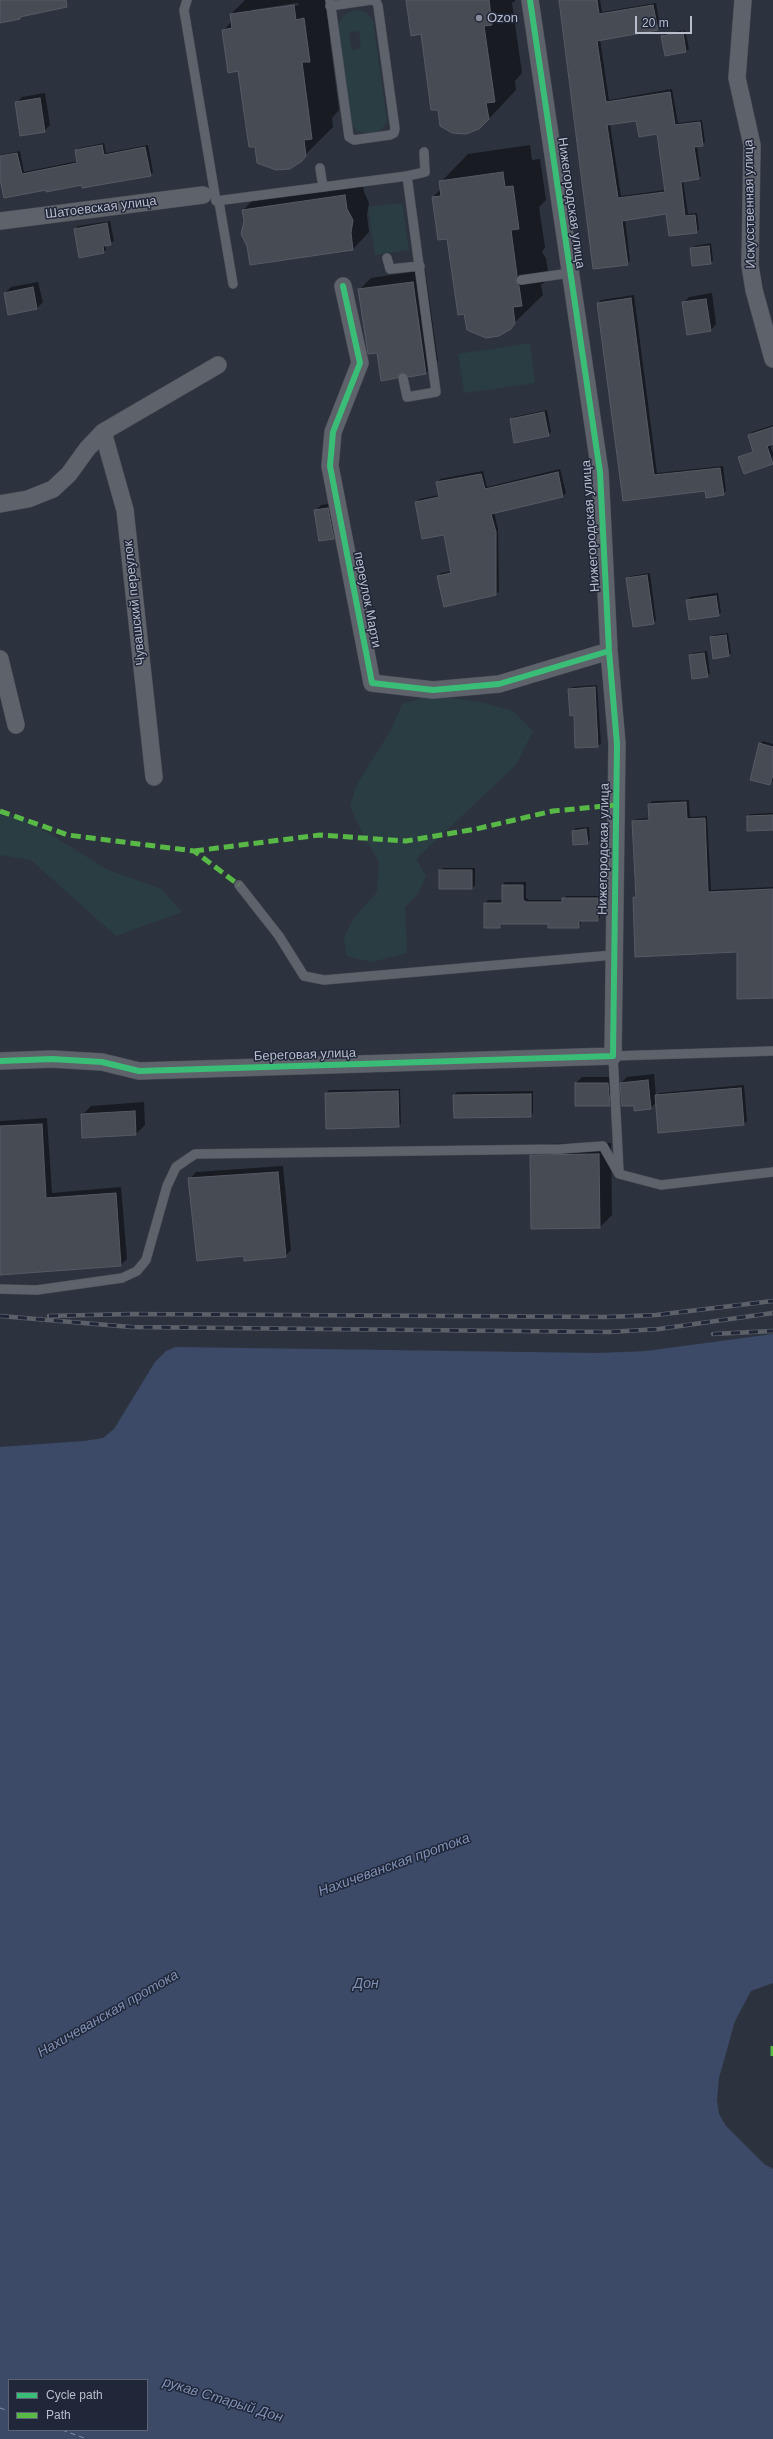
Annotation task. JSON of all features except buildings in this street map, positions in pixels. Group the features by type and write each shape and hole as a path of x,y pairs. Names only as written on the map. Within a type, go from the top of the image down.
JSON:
{"street":[{"name":"Нижегородская улица","path":"530,0 600,472 609,651 617,744 613,1056"},
{"name":"Искусственная улица","path":"743,0 737,78 752,145 750,266 754,290 773,359"},
{"name":"Шатоевская улица","path":"0,221 212,197"},
{"name":"переулок Марти","path":"343,286 360,363 333,432 330,466 372,683 433,690 499,684 609,651"},
{"path":"0,504 28,499 52,489 69,474 87,449 103,432 218,365"},
{"name":"Чувашский переулок","path":"103,432 125,510 154,777"},
{"path":"0,660 16,725"},
{"name":"Береговая улица","path":"0,1061 52,1059 102,1062 139,1071 613,1056"}],"lane":[{"path":"186,0 184,10 212,197 233,284"},
{"path":"371,0 376,1 379,13 395,129 394,133 390,135 354,140 349,137 330,3 371,0"},
{"path":"212,197 323,187 407,176 425,172 424,152"},
{"path":"320,168 323,187"},
{"path":"403,378 407,397 436,392 407,176"},
{"path":"387,258 390,269 420,266"},
{"path":"521,280 570,273"},
{"path":"239,885 280,936 304,976 324,980 614,955"},
{"path":"619,1174 613,1056 773,1051"},
{"path":"0,1289 37,1290 122,1278 138,1271 146,1260 167,1186 176,1167 195,1154 561,1149 603,1146 619,1174 661,1185 773,1172"}],"shaded area":[{"path":"354,10 365,12 373,20 387,121 381,130 371,134 357,131 352,125 338,25 344,15","holes":["359,31 361,48 352,50 349,32"]},
{"path":"402,203 409,250 375,255 368,207"},
{"path":"530,343 535,383 464,393 458,354"},
{"path":"432,695 485,703 513,711 533,731 516,765 416,859 426,876 418,894 405,907 407,953 372,962 347,956 344,938 353,919 377,892 379,861 366,841 350,806 356,786 392,728 402,704"},
{"path":"0,811 23,817 106,869 161,889 182,912 116,936 31,860 0,855"}],"water":[{"name":"Дон","path":"773,1334 773,1983 751,1991 735,2021 719,2078 717,2100 719,2114 726,2126 764,2164 773,2169 773,2439 0,2439 0,1447 84,1441 103,1438 114,1429 155,1362 166,1351 176,1347 598,1353 646,1351"}],"ferry route":[{"path":"0,2408 8,2411"},
{"path":"65,2431 87,2439"}],"railway":[{"path":"49,1316 130,1314 607,1317 656,1315 773,1301"},
{"path":"0,1316 131,1327 609,1332 659,1329 773,1313"},
{"path":"713,1334 773,1331"}],"marked path":[{"path":"194,851 320,835 406,841 476,829 553,811 616,805"},
{"path":"0,811 68,835 194,851 239,885"},
{"path":"773,2046 773,2057"}],"cycle path":[{"path":"0,1061 52,1059 102,1062 139,1071 613,1056 617,744 609,651 600,472 530,0"},
{"path":"343,286 360,363 333,432 330,466 372,683 433,690 499,684 609,651"}],"place":[{"name":"Ozon","path":"479,18"}],"water label":[{"name":"Нахичеванская протока","path":"394,1865"},
{"name":"Нахичеванская протока","path":"108,2014"},
{"name":"рукав Старый Дон","path":"223,2400"}]}
